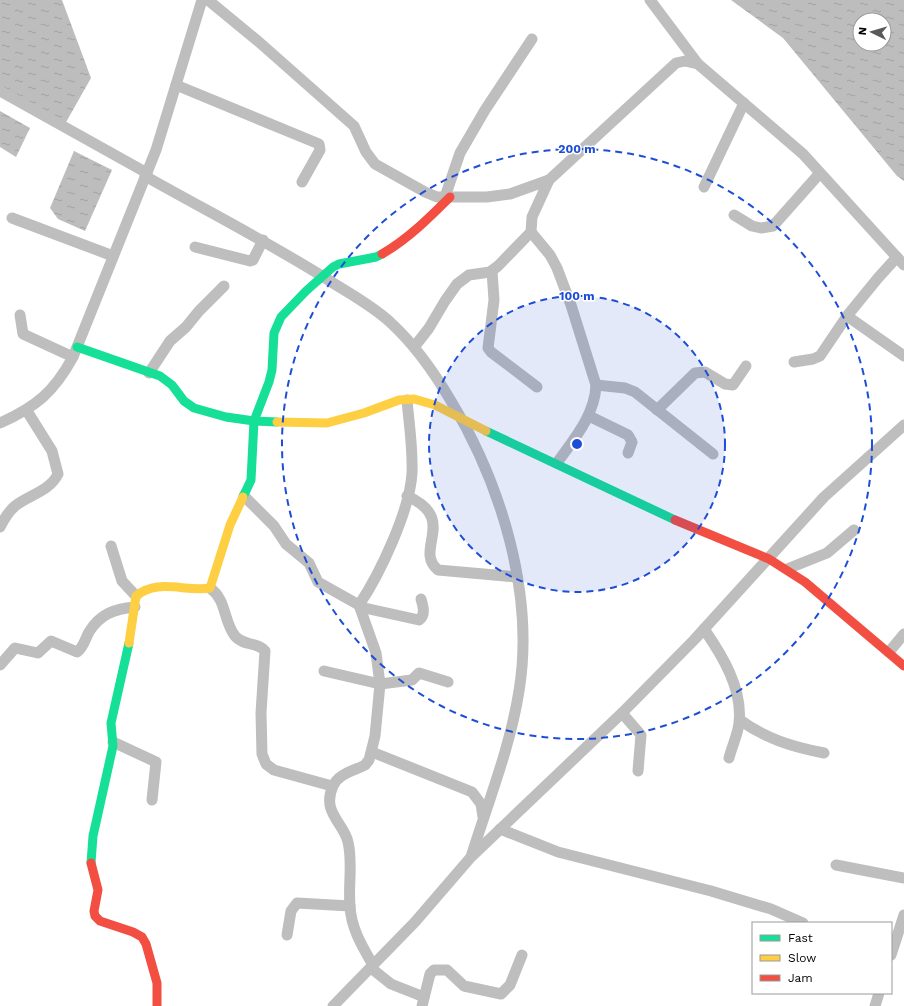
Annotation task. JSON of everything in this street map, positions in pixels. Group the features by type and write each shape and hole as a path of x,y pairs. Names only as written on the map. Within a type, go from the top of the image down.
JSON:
{"street":[{"path":"0,423 27,411 56,385 75,352 146,174 176,85 202,0"},
{"path":"208,0 259,42 354,126 366,152 375,164 425,192 437,197 487,197 510,194 549,180 676,63 685,61 698,64"},
{"path":"650,0 698,64 803,154 901,261 878,278 847,316 820,356 813,359 794,362"},
{"path":"210,588 216,577 235,511 248,488 252,472 254,421 272,370 275,328 281,317 306,291 339,264 376,257 394,247 427,220 448,197 460,153 485,110 532,39"},
{"path":"176,85 319,144 320,150 302,182"},
{"path":"0,91 263,240 323,276 389,322 415,346 435,374 462,419 492,480 502,509 514,555 521,607 523,649 520,690 508,740 471,857"},
{"path":"704,187 744,103"},
{"path":"734,215 752,226 761,228 773,226 820,173"},
{"path":"415,346 429,328 457,284 469,275 492,271 531,232 532,218 549,180"},
{"path":"12,218 113,256"},
{"path":"531,232 550,255 557,268 571,305 596,385 596,395 589,416 557,463"},
{"path":"195,247 250,262 253,260 263,240"},
{"path":"492,271 494,300 488,348 491,352 537,388"},
{"path":"150,373 170,341 186,327 199,311 224,286"},
{"path":"20,315 23,334 75,352 160,376 172,385 184,401 194,408 214,414 254,421 327,423 364,413 399,400 425,401 696,530 769,559 787,569 889,652 904,666"},
{"path":"847,316 904,356"},
{"path":"657,410 695,373 704,372 726,384 733,385 746,366"},
{"path":"596,385 626,388 635,392 713,454"},
{"path":"407,400 412,454 412,474 408,496 394,535 374,581 360,606 376,653 380,684 372,752 365,765 342,775 332,786 330,802 335,821 348,840 350,906 356,934 372,966 391,984 423,1002 430,974 434,970 440,968 450,973 464,986 501,994 510,986 522,955"},
{"path":"0,527 6,517 16,506 51,484 58,474 56,461 52,451 27,411"},
{"path":"589,416 628,435 632,442 628,453"},
{"path":"333,1006 415,922 471,857 622,713 704,629 824,497 904,425"},
{"path":"244,496 274,526 286,544 309,562 318,582 360,606 419,620 423,613 421,599"},
{"path":"408,496 426,506 431,514 433,526 431,560 433,566 438,570 517,577"},
{"path":"787,569 827,553 854,530"},
{"path":"111,546 122,581 136,602"},
{"path":"156,1006 158,992 146,944 142,937 100,921 95,916 94,911 98,890 91,864 93,836 113,742 111,723 131,635 136,602 142,590 160,586 198,590 210,588"},
{"path":"210,588 220,597 231,631 236,638 260,647 265,651 261,732 262,754 266,764 274,770 332,786"},
{"path":"0,665 15,648 38,653 52,641 78,652 89,632 105,615 112,610 136,602"},
{"path":"704,629 723,657 737,697 740,720 729,758"},
{"path":"889,652 904,634"},
{"path":"324,671 380,684 412,680 419,673 448,682"},
{"path":"622,713 641,735 638,771"},
{"path":"740,720 755,731 782,743 824,753"},
{"path":"113,742 156,762 152,800"},
{"path":"372,752 472,792 480,804 483,818"},
{"path":"500,829 564,854 711,891 771,909 801,922"},
{"path":"836,865 904,878"},
{"path":"287,935 291,911 297,903 350,906"},
{"path":"892,952 904,915"},
{"path":"875,1006 879,994"}],"water":[{"path":"0,0 62,0 91,78 65,124 0,87"},
{"path":"731,0 904,0 904,181 897,176 783,38"},
{"path":"0,111 30,128 16,157 0,147"},
{"path":"74,151 112,170 85,231 58,219 50,208"}],"traffic: fast":[{"path":"243,497 251,480 254,421 269,382 272,370 274,333 281,317 306,291 333,267 339,264 376,257 382,254"},
{"path":"77,347 160,376 172,385 184,401 194,408 226,417 254,421 277,422"},
{"path":"486,431 675,520"},
{"path":"91,863 93,836 113,746 111,723 129,643"}],"traffic: slow":[{"path":"277,422 327,423 364,413 399,400 414,399 435,405 486,431"},
{"path":"129,643 136,596 144,591 162,587 210,588 230,525 243,497"}],"traffic: jam":[{"path":"382,254 409,235 450,197"},
{"path":"675,520 769,559 805,582 904,666"},
{"path":"91,863 98,890 94,911 95,916 100,921 133,932 142,937 146,944 157,983 157,1006"}]}
